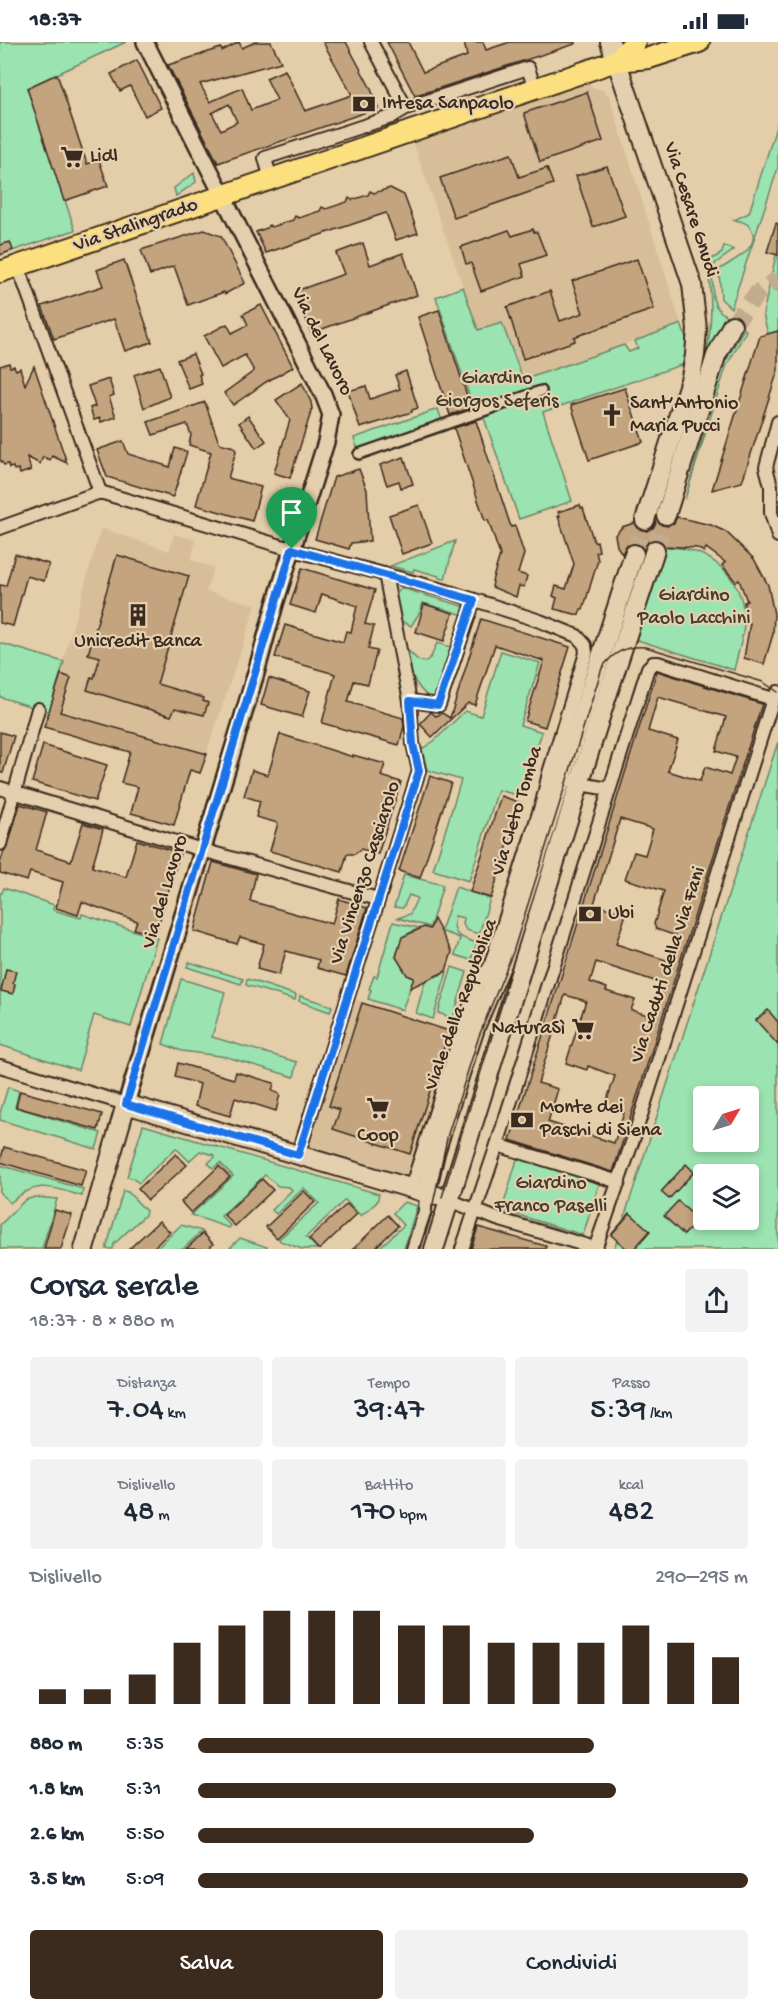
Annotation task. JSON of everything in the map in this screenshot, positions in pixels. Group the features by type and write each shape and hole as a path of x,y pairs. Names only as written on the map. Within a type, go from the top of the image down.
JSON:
{"main road":[{"name":"Via Cesare Gnudi","path":"610,42 692,284 697,329 691,377 645,520"},
{"name":"Via Stalingrado","path":"616,61 635,42"},
{"name":"Via Stalingrado","path":"9,269 616,61 650,58 699,42"},
{"path":"666,515 716,356 732,325"},
{"name":"Viale della Repubblica","path":"434,1249 654,550"},
{"name":"Viale della Repubblica","path":"419,1191 435,1153 476,1025 503,961 555,775 634,554 640,594"},
{"path":"126,1104 449,1200"},
{"name":"Via del Lavoro","path":"84,1249 126,1104"}],"street":[{"name":"Via del Lavoro","path":"126,1104 326,442 331,415 323,394 145,42"},
{"path":"371,42 406,108"},
{"path":"271,180 265,158 390,117 406,108 528,68 535,89"},
{"path":"9,269 100,492"},
{"path":"359,454 541,391"},
{"path":"778,422 766,467 771,486 771,513 778,536"},
{"path":"0,528 100,492 385,574"},
{"name":"Via Cleto Tomba","path":"385,574 474,600 571,633 585,645 586,653 555,775"},
{"name":"Via Vincenzo Casciarolo","path":"298,1155 419,771 413,744 410,701 385,574"},
{"path":"410,701 438,705 474,600"},
{"path":"462,1249 497,1145 646,670 651,664 658,663 776,696"},
{"name":"Via Caduti della Via Fani","path":"595,1249 619,1182 776,696"},
{"path":"0,844 38,709"},
{"path":"555,775 580,784 609,789"},
{"path":"0,788 202,850 378,899"},
{"path":"0,1066 126,1104"},
{"path":"497,1145 619,1182"},
{"name":"Viale della Repubblica","path":"413,1249 425,1211 419,1191"},
{"path":"449,1200 595,1249"}],"shaded area":[{"path":"586,71 591,87 603,90 609,96 681,324 522,380 502,323 478,330 415,148 406,133"},
{"path":"101,528 169,551 174,534 196,540 191,560 214,568 206,591 256,605 200,773 44,727"},
{"path":"344,996 457,1032 410,1180 307,1148 299,1136"}],"green space":[{"path":"0,42 126,42 27,88 75,230 0,255"},
{"path":"778,121 778,168 731,308 721,299 719,270 742,255 751,245 753,233 750,227 734,220 749,213"},
{"path":"194,173 196,182 176,196 174,188"},
{"path":"724,246 734,250 712,268 713,298 721,312 746,331 726,367 685,499 722,368 743,330 727,319 705,358 711,310 707,262 722,253"},
{"path":"778,254 778,331 768,334 763,314"},
{"name":"Giardino Giorgos Seferis","path":"463,287 478,330 502,323 523,380 624,345 629,352 638,348 635,341 681,324 689,346 684,364 543,412 572,501 519,519 483,415 444,428 445,431 361,459 354,438 438,409 442,421 474,410 436,297"},
{"path":"455,541 445,579 414,569 413,572 390,566"},
{"name":"Giardino Paolo Lacchini","path":"664,547 696,552 722,568 732,579 743,608 744,625 734,670 634,639"},
{"path":"401,588 466,607 464,615 423,603 411,626 399,620 396,595"},
{"path":"0,643 64,662 49,712 0,697"},
{"path":"437,643 454,648 439,694 435,698 430,698 415,682 404,647 418,660 425,662 431,657"},
{"path":"501,651 540,663 520,725 542,732 521,796 498,790 469,881 433,870 461,780 427,770 422,749 434,741 465,711 481,716"},
{"path":"778,742 778,1249 614,1249"},
{"path":"404,875 443,885 430,927 398,918 410,914 417,898 409,895 403,908 394,907"},
{"path":"456,887 490,899 479,934 466,930 463,924 464,918 455,916 455,932 477,943 471,960 455,955 460,938 441,931"},
{"path":"4,888 54,905 53,910 81,918 82,914 157,938 131,1027 94,1015 78,1070 0,1045 0,893"},
{"path":"393,922 419,928 402,937 396,957 407,975 414,978 402,1010 368,999 371,990 369,989 374,976 377,977"},
{"path":"189,962 243,979 241,984 187,967"},
{"path":"452,967 467,972 453,1018 438,1013"},
{"path":"447,972 433,1019 416,1013 425,981"},
{"path":"181,979 225,992 212,1037 297,1062 294,1077 227,1057 182,1051 163,1044"},
{"path":"247,979 296,995 295,1000 246,985"},
{"path":"300,996 332,1006 330,1012 299,1001"},
{"path":"8,1087 19,1091 15,1107 101,1133 96,1149 0,1120"},
{"path":"143,1125 379,1194 377,1202 361,1216 345,1200 306,1237 318,1249 302,1249 279,1239 319,1203 304,1188 276,1214 272,1210 292,1190 289,1187 278,1186 265,1175 221,1216 231,1226 229,1228 191,1215 233,1176 220,1163 213,1168 208,1163 215,1157 214,1155 200,1151 189,1161 176,1148 139,1183 127,1177"},
{"name":"Giardino Franco Paselli","path":"518,1156 600,1181 583,1235 502,1210"},
{"path":"0,1165 83,1189 82,1196 44,1187 19,1195 10,1203 0,1193"},
{"path":"123,1191 128,1192 146,1211 145,1215 114,1244 113,1249 106,1249"},
{"path":"35,1197 57,1199 42,1249 0,1249 0,1225 25,1200"},
{"path":"404,1202 417,1206 404,1249 378,1249 404,1225 393,1213"},
{"path":"181,1225 202,1231 183,1249 156,1249"},
{"path":"240,1238 267,1247 265,1249 229,1249"}],"building":[{"path":"239,42 242,48 255,42 271,42 281,62 200,84 210,102 242,88 251,110 277,100 266,78 285,70 305,111 352,95 323,42 346,42 371,89 378,108 218,163 168,65 221,48 222,51","holes":["229,104 237,122 221,130 212,113"]},
{"path":"387,42 408,42 423,72 467,56 464,42 483,42 486,50 510,42 575,42 575,44 415,96"},
{"path":"137,60 161,108 145,116 130,86 120,91 111,74"},
{"path":"57,74 87,164 99,160 108,186 64,201 27,88"},
{"path":"587,92 603,141 540,162 524,113"},
{"path":"511,154 519,177 547,168 553,184 454,218 440,178"},
{"path":"607,166 625,216 593,227 576,176"},
{"path":"390,188 404,195 418,233 396,240 386,213 266,253 256,232 269,225 272,227 293,220 295,216 299,218 320,211 322,207 326,209 347,202 349,198 352,200 368,195 370,191 374,193"},
{"path":"776,223 778,224 778,255 767,252"},
{"path":"533,229 537,232 546,255 521,264 525,276 481,291 471,263 466,264 461,247 509,230 512,236"},
{"path":"204,230 221,236 245,283 225,294 224,292 188,305 174,266 150,275 141,250"},
{"path":"10,242 13,250 0,255 0,245"},
{"path":"363,243 370,265 403,253 417,295 311,333 296,291 344,274 336,253"},
{"path":"637,259 654,309 574,337 575,341 523,359 507,307 550,291 560,321 583,313 572,281"},
{"path":"124,260 152,342 125,351 114,319 54,339 42,306 103,286 97,270"},
{"path":"261,305 293,367 233,405 224,393 254,371 245,355 221,368 204,336 227,324 232,333 248,325 243,314"},
{"path":"439,310 471,408 450,415 418,317"},
{"path":"778,331 778,370 742,482 712,490 760,336"},
{"path":"193,354 201,374 199,375 202,384 189,389 177,360"},
{"path":"9,363 10,367 14,366 16,370 20,368 25,385 34,366 67,463 52,456 50,460 43,457 40,464 27,457 31,470 20,474 19,469 9,468 8,464 4,465 0,460 0,366"},
{"path":"160,366 170,397 144,408 134,375"},
{"path":"406,371 418,408 412,412 360,428 348,391 366,386 370,399 400,389 395,375"},
{"path":"109,379 114,395 109,397 116,417 101,422 100,418 94,420 90,408 95,406 88,386"},
{"path":"302,383 312,409 290,478 274,473 290,420 276,400"},
{"path":"625,388 643,442 589,460 571,405"},
{"path":"205,402 219,443 234,447 236,451 228,478 261,487 252,521 196,505 211,452 189,445 191,435 187,424 153,435 148,422"},
{"path":"248,416 266,441 256,448 239,423"},
{"path":"476,421 511,527 515,526 524,554 518,573 527,576 524,587 519,586 516,597 492,587 500,555 488,520 485,521 454,428"},
{"path":"123,441 128,454 170,467 175,448 187,452 173,497 107,477 97,450"},
{"path":"404,457 413,484 401,488 399,481 387,485 380,465"},
{"path":"359,469 367,490 370,541 351,543 349,549 315,539 334,477"},
{"path":"419,505 432,543 402,554 389,515"},
{"path":"580,505 594,542 597,541 599,551 596,552 598,560 583,610 581,609 579,615 554,609 557,598 553,596 556,586 566,589 574,564 558,512"},
{"path":"677,517 711,525 726,532 754,559 768,585 774,614 773,634 764,664 744,658 750,623 746,623 744,602 747,601 739,580 736,582 722,565 725,562 706,548 704,552 697,548 665,546 658,539 648,541 644,549 638,544 631,543 626,546 622,554 617,546 615,535 622,527 634,523 637,528 647,531 653,528 657,521 668,526 674,523"},
{"path":"15,554 49,564 44,581 27,576 13,626 0,623 0,585 6,586"},
{"name":"Unicredit Banca","path":"117,555 189,576 157,684 204,698 203,701 208,703 204,715 175,708 171,716 87,690 91,677 94,678 100,657 88,654"},
{"path":"302,568 375,590 365,624 374,626 368,649 377,651 368,684 354,681 348,702 403,718 404,726 399,745 322,723 335,674 275,657 285,625 343,642 346,631 351,632 357,606 322,594 316,613 290,605"},
{"path":"424,604 453,613 444,641 416,632"},
{"path":"481,619 570,647 545,727 525,721 544,661 495,645 475,705 468,703 432,737 420,724 431,712 436,716 442,713 450,718"},
{"path":"657,671 762,704 613,1172 510,1140","holes":["658,697 726,717 716,751 736,757 730,775 705,767 700,781 668,771 678,740 648,731","620,819 653,829 645,855 634,852 625,879 664,891 654,924 656,929 679,937 672,962 616,944 626,914 594,904","596,962 664,984 654,1017 631,1010 635,1000 606,991 607,988 590,982","565,995 586,1001 566,1063 587,1070 588,1066 615,1076 605,1106 624,1113 614,1143 548,1122 558,1089 538,1083"]},
{"path":"61,674 71,678 60,712 207,754 200,773 190,770 174,825 131,813 138,787 121,783 130,752 44,727"},
{"path":"269,678 310,691 302,717 261,705"},
{"path":"0,732 14,736 3,773 0,773"},
{"path":"280,734 353,757 353,755 385,764 381,776 401,782 378,854 361,849 355,854 347,854 342,872 270,851 278,823 256,817 260,801 244,796 252,770 268,775"},
{"path":"43,745 107,765 95,801 32,782"},
{"path":"430,776 451,783 420,878 399,871"},
{"path":"501,796 521,803 491,898 470,892"},
{"path":"20,804 47,812 36,850 71,861 83,823 103,829 92,867 126,877 137,840 180,853 155,935 134,929 137,921 82,902 78,915 56,908 63,882 30,872 27,881 0,873 0,863 8,846"},
{"path":"213,862 256,874 250,901 332,924 339,899 367,908 346,976 317,968 319,960 286,951 279,975 257,969 264,944 240,937 237,944 194,931"},
{"path":"434,919 452,952 446,971 410,988 414,978 407,975 396,957 402,937 424,927 430,929"},
{"path":"6,969 16,971 13,994 1,991"},
{"path":"362,1003 449,1031 410,1154 333,1129 340,1110 329,1106"},
{"path":"768,1010 778,1022 778,1045 756,1020"},
{"path":"178,1063 234,1079 236,1072 274,1083 272,1091 280,1094 276,1111 235,1098 230,1116 195,1106 200,1084 175,1077"},
{"path":"20,1091 102,1114 98,1130 16,1107"},
{"path":"4,1147 86,1170 81,1186 0,1162"},
{"path":"176,1154 187,1165 148,1200 138,1189"},
{"path":"686,1164 693,1171 669,1199 661,1192"},
{"path":"219,1166 230,1177 191,1213 181,1202"},
{"path":"262,1179 273,1190 235,1226 224,1215"},
{"path":"304,1191 315,1202 277,1238 266,1227"},
{"path":"678,1201 693,1215 693,1225 684,1235 664,1216"},
{"path":"347,1204 357,1214 318,1249 309,1239"},
{"path":"55,1210 72,1215 61,1249 44,1249"},
{"path":"630,1213 650,1231 634,1249 627,1249 611,1235"},
{"path":"388,1215 398,1226 374,1249 353,1249"},
{"path":"159,1221 170,1232 152,1249 129,1249"},
{"path":"478,1227 546,1246 546,1249 471,1249"},
{"path":"203,1233 213,1244 208,1249 186,1249"}],"tunnel":[{"path":"732,325 757,294 778,279"},
{"path":"655,550 666,515"},
{"path":"634,554 645,520"}],"tram line":[{"path":"419,1249 431,1213 448,1134 479,1036 513,952 602,668 621,651 633,647 646,647 763,682 778,692"},
{"path":"442,1197 506,991"}],"place":[{"name":"Intesa Sanpaolo","path":"364,104"},
{"name":"Lidl","path":"72,157"},
{"name":"Sant’Antonio Maria Pucci","path":"612,415"},
{"name":"Unicredit Banca","path":"138,615"},
{"name":"Ubi","path":"590,914"},
{"name":"NaturaSì","path":"583,1029"},
{"name":"Coop","path":"378,1108"},
{"name":"Monte dei Paschi di Siena","path":"522,1120"}],"route":[{"path":"292,549 474,600 438,705 410,701 413,744 419,771 298,1155 126,1104 292,549"}]}
